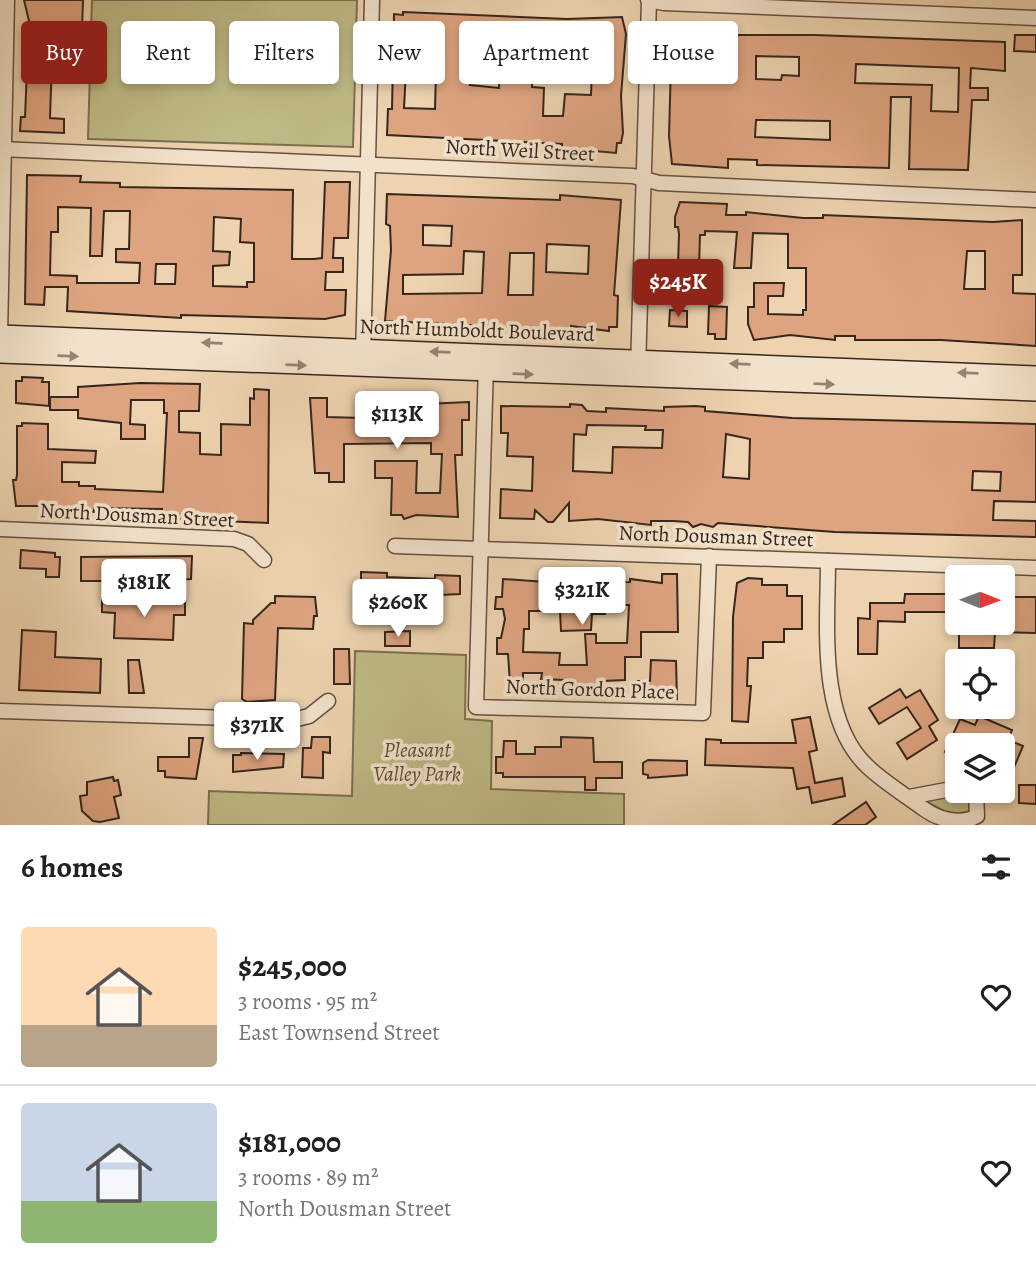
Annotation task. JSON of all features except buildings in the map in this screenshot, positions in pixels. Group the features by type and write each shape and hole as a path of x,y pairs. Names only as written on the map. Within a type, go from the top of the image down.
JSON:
{"main road":[{"name":"North Humboldt Boulevard","path":"0,335 363,358 638,369 1036,391"},
{"name":"North Humboldt Boulevard","path":"0,353 363,358"},
{"name":"North Humboldt Boulevard","path":"638,369 1036,376"}],"street":[{"path":"0,335 7,0"},
{"path":"363,358 372,0"},
{"path":"638,369 648,0 1036,18"},
{"name":"North Weil Street","path":"2,149 633,176 659,183 1036,200"},
{"path":"480,549 486,363"},
{"name":"North Dousman Street","path":"0,529 234,539 248,544 264,561"},
{"name":"North Dousman Street","path":"394,546 1036,568"},
{"name":"North Gordon Place","path":"480,549 476,707 703,713 709,556"},
{"path":"828,561 827,644 831,691 843,731 866,766 948,822 963,824 977,816 978,803"},
{"path":"0,711 293,720 309,716 328,701"},
{"path":"909,797 945,790"}],"green space":[{"path":"92,0 357,0 356,21 353,21 353,147 88,139 90,84 107,84 107,21 91,21"},
{"name":"Pleasant Valley Park","path":"355,651 466,655 465,719 492,721 491,789 624,794 624,825 208,825 209,791 352,796"},
{"path":"945,796 945,803 971,803 970,814 950,814 923,800"}]}
